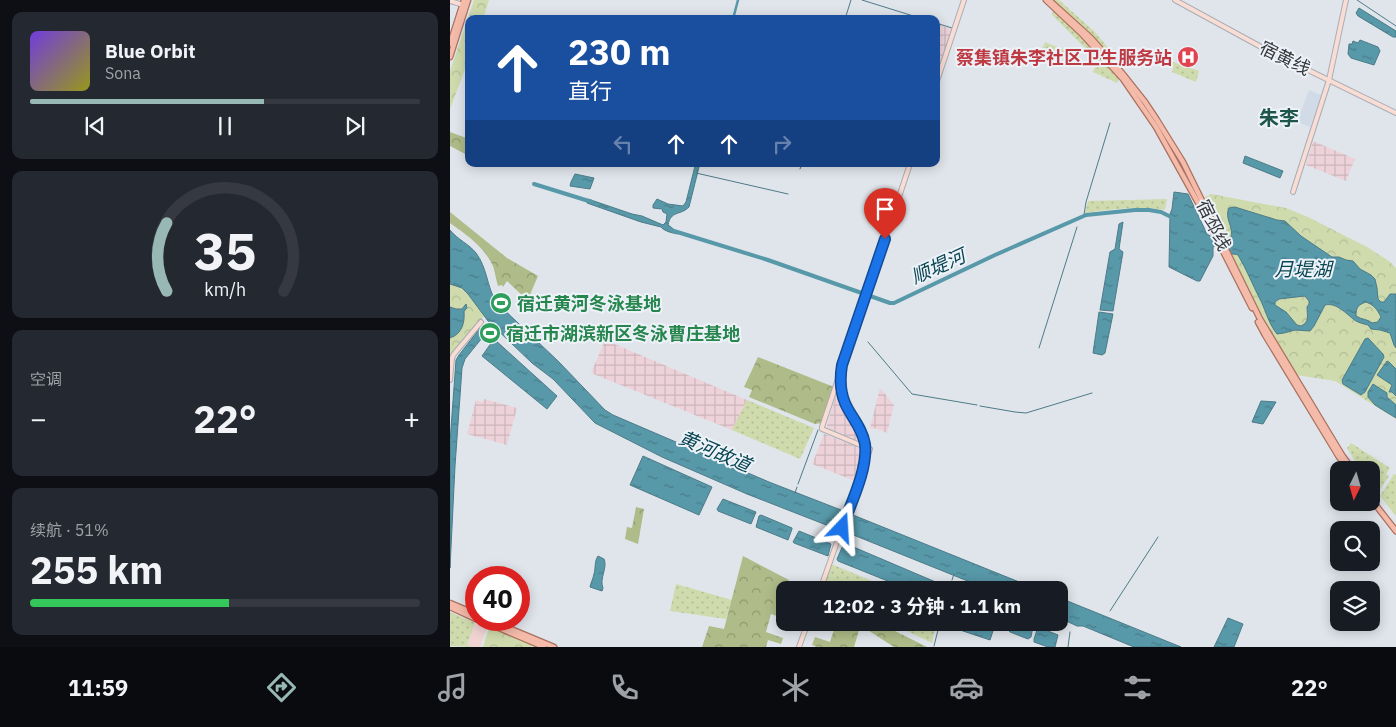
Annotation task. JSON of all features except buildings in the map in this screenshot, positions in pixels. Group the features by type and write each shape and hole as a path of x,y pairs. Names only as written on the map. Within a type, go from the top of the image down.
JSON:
{"main road":[{"path":"450,57 468,0"},
{"name":"宿邳线","path":"1048,0 1123,79 1156,127 1222,249 1265,335 1343,461"},
{"name":"宿邳线","path":"1048,0 1091,38 1145,102 1183,162 1260,319 1346,461"},
{"path":"450,44 462,2"},
{"path":"454,21 454,32"},
{"path":"1380,507 1396,526"},
{"path":"1380,509 1396,531"},
{"path":"450,603 465,609"},
{"path":"450,607 465,613"},
{"path":"506,631 544,647"},
{"path":"515,631 554,647"}],"street":[{"path":"455,0 462,2"},
{"path":"940,72 964,0"},
{"name":"宿黄线","path":"1175,0 1263,48 1396,113"},
{"path":"1294,192 1329,80 1346,0"},
{"path":"450,1 462,2"},
{"path":"823,581 870,449 822,429 909,167"},
{"path":"450,380 454,354 481,322"},
{"path":"842,365 841,382 843,397 846,406 862,432 865,447"},
{"path":"799,647 805,631"}],"shaded area":[{"path":"940,25 953,29 940,67"},
{"path":"1309,90 1321,95 1310,127 1297,122"},
{"path":"1313,141 1355,159 1346,181 1306,165"},
{"path":"605,340 747,400 732,430 591,373"},
{"path":"839,385 840,401 858,430 863,443 827,428"},
{"path":"880,388 894,405 887,433 870,428"},
{"path":"484,399 517,408 507,445 467,434 476,400 483,402"},
{"path":"824,434 863,449 863,460 855,481 812,464"},
{"path":"472,631 486,631 480,647 467,645"}],"green space":[{"path":"474,0 489,0 484,15 469,15"},
{"path":"1052,0 1059,0 1095,32 1123,66 1122,70 1088,34"},
{"path":"1053,11 1079,35 1119,79 1117,83 1093,72 1096,64 1098,65 1099,62 1052,15"},
{"path":"465,27 465,70 450,109 450,71"},
{"path":"1045,42 1077,55 1074,64 1042,49"},
{"path":"1156,56 1199,71 1196,82 1172,72 1173,68 1154,62"},
{"path":"450,132 465,138 465,154 450,146"},
{"path":"1211,194 1286,208 1367,247 1389,261 1396,268 1396,419 1335,381 1296,375 1262,319 1205,201 1205,197"},
{"path":"1167,199 1165,210 1125,208 1085,213 1088,201"},
{"path":"450,212 507,258 538,276 529,297 525,298 507,281 503,287 502,285 498,286 493,266 489,259 474,242 450,223"},
{"path":"450,284 462,288 484,316 450,358 450,338 460,331 463,324 464,311 467,308 465,306 460,309 450,307"},
{"path":"758,357 834,387 821,423 815,424 749,397 752,390 744,387"},
{"path":"747,400 814,428 800,459 732,430"},
{"path":"1351,443 1379,461 1355,461 1347,448"},
{"path":"1380,462 1390,468 1386,474 1389,476 1380,490"},
{"path":"1394,474 1396,475 1396,516 1380,496"},
{"path":"636,507 644,509 638,544 625,539 627,527 632,528"},
{"path":"743,556 789,580 776,581 776,616 771,614 766,632 783,638 781,644 768,640 766,647 702,647 709,626 724,629"},
{"path":"831,564 872,581 825,581"},
{"path":"676,584 732,600 726,619 670,611"},
{"path":"450,612 465,619 465,631 472,631 467,645 473,647 450,646"},
{"path":"488,631 499,631 532,645 531,647 483,647"},
{"path":"833,631 859,631 854,647 817,647 812,645 815,637 830,642"},
{"path":"869,631 895,631 927,647 894,647"},
{"path":"907,631 934,631 932,643"}],"water":[{"path":"1359,8 1396,31 1396,37 1358,16 1356,13"},
{"path":"1360,40 1378,47 1380,51 1374,65 1351,58 1348,54 1349,44 1352,44 1353,41 1358,43"},
{"path":"1245,156 1283,171 1280,178 1243,163"},
{"path":"695,167 699,167 689,207 669,220 668,225 679,232 678,234 587,203 588,199 642,216 663,225 666,222 667,214 662,209 653,208 657,199 668,204 683,206 686,202"},
{"path":"575,174 594,178 590,189 570,186"},
{"name":"月堤湖","path":"1174,192 1188,194 1207,234 1215,239 1226,240 1231,237 1229,208 1235,207 1285,221 1301,236 1332,257 1353,261 1360,269 1375,279 1378,299 1381,302 1384,302 1390,294 1396,294 1396,348 1390,333 1371,329 1368,325 1356,321 1334,305 1325,305 1310,331 1295,330 1277,334 1238,255 1227,253 1216,245 1213,247 1213,256 1200,281 1169,267 1170,214","holes":["1305,296 1309,304 1306,322 1301,326 1297,325 1286,312 1275,305 1275,302 1279,299","1366,302 1378,312 1381,317 1378,322 1372,323 1356,316 1358,307"]},
{"path":"1123,222 1119,249 1123,252 1113,311 1100,310 1110,252 1115,249 1119,224"},
{"path":"450,230 473,250 480,259 496,302 559,362 605,410 613,415 769,482 841,510 840,515 848,520 853,515 1017,581 968,581 846,532 847,527 840,524 836,524 834,528 747,494 662,457 595,423 553,379 532,363 488,321 462,288 450,284"},
{"path":"466,304 467,308 464,311 462,328 450,338 450,307 462,309"},
{"path":"1099,312 1113,314 1105,353 1102,355 1093,353"},
{"path":"480,328 486,333 465,359 462,368 450,568 450,442 456,360"},
{"path":"1368,338 1384,357 1365,392 1361,395 1343,384 1342,380 1365,339"},
{"path":"494,339 557,396 547,409 482,356"},
{"path":"1387,361 1396,369 1396,396 1389,392 1392,385 1377,375"},
{"path":"1373,384 1387,393 1387,397 1396,405 1396,418 1375,405 1368,397 1368,392"},
{"path":"1261,401 1276,402 1263,424 1252,422"},
{"path":"643,456 712,487 699,515 630,485"},
{"path":"723,499 756,512 751,524 718,511 717,509"},
{"path":"761,515 792,528 788,540 756,527"},
{"path":"799,531 831,544 828,556 794,543"},
{"path":"844,543 933,581 888,581 837,559"},
{"path":"598,556 604,559 605,562 602,591 590,587"},
{"path":"1068,601 1181,647 1134,647 1083,626 1077,626 1068,622"},
{"path":"1228,618 1243,624 1234,647 1214,647"},
{"path":"963,631 993,631 990,640"},
{"path":"1032,631 1031,637 1028,639 1010,632"},
{"path":"1037,631 1048,631 1058,635 1055,647 1048,647 1034,642"}],"waterway":[{"path":"734,15 738,0"},
{"path":"846,15 851,0"},
{"path":"862,0 910,15"},
{"path":"1357,0 1396,26"},
{"path":"940,24 952,28"},
{"path":"1084,215 1086,202 1110,123"},
{"path":"696,173 788,194"},
{"name":"顺堤河","path":"534,184 592,202"},
{"name":"顺堤河","path":"674,231 768,260 894,303 995,255 1086,215 1149,210 1161,212 1173,218"},
{"path":"1039,348 1077,227"},
{"path":"868,342 912,394 977,405"},
{"path":"980,406 1026,413 1092,393"},
{"path":"798,484 818,430"},
{"path":"795,493 797,487"},
{"path":"1110,611 1158,537"},
{"path":"952,580 954,574"},
{"path":"934,646 938,631"},
{"path":"1068,647 1070,632"}],"place":[{"name":"蔡集镇朱李社区卫生服务站","path":"1188,57"},
{"name":"宿迁黄河冬泳基地","path":"501,303"},
{"name":"宿迁市湖滨新区冬泳曹庄基地","path":"490,333"}],"district":[{"name":"朱李","path":"1279,117"}],"route":[{"path":"842,528 866,454 862,432 846,406 841,390 842,365 885,239"}],"water label":[{"name":"黄河故道","path":"715,451"}]}
